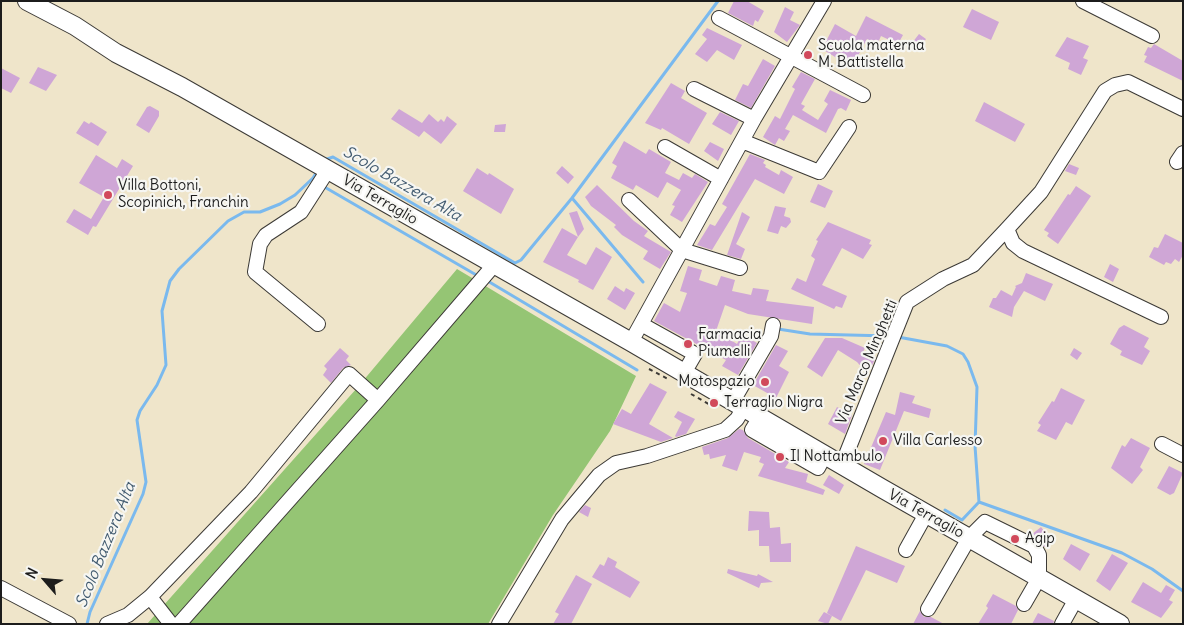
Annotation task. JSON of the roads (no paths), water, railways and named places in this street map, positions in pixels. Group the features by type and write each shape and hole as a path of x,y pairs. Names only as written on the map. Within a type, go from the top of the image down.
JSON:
{"main road":[{"name":"Via Terraglio","path":"27,1 75,26 116,54 166,78 321,174 488,273 631,342 926,514 974,532 1039,578 1120,624"}],"street":[{"path":"631,342 754,119 824,1"},
{"path":"1083,1 1152,36"},
{"path":"719,18 863,96"},
{"name":"Via Marco Minghetti","path":"842,465 907,302 943,279 973,265 1007,229 1041,192 1105,91 1128,82 1183,109"},
{"path":"694,89 754,119"},
{"path":"742,141 820,172 849,127"},
{"path":"665,147 721,179"},
{"path":"318,324 255,272 260,244 266,235 301,212 321,174"},
{"path":"629,200 682,250 740,268"},
{"path":"1007,229 1013,243 1023,250 1161,317"},
{"path":"179,624 488,273"},
{"path":"641,324 695,354 684,373"},
{"path":"499,624 562,519 599,475 616,463 647,456 725,430 737,419 738,404 771,336 773,325"},
{"path":"107,624 128,615 150,598 251,492 349,374 378,400"},
{"path":"1162,444 1183,454"},
{"path":"906,550 926,514"},
{"path":"928,609 974,532 985,522 995,525 1034,546 1039,555 1039,578 1024,604"},
{"path":"1,588 69,624"},
{"path":"150,598 172,624"},
{"path":"1062,624 1076,599"}],"waterway":[{"name":"Scolo Bazzera Alta","path":"324,160 333,157 515,263 521,260 572,198 718,1"},
{"name":"Scolo Bazzera Alta","path":"87,624 90,612 143,494 146,482 137,420 140,411 157,385 166,365 162,311 170,281 179,269 228,221 244,212 260,212 280,204 295,195 313,178 318,170"},
{"path":"321,185 478,276"},
{"path":"572,198 643,282"},
{"path":"486,280 637,370"},
{"path":"778,329 810,334 889,336"},
{"path":"898,337 947,346 963,354 968,362 977,387 975,446 979,502 1122,553 1152,569 1183,591"},
{"path":"945,510 962,520 979,502"}],"place":[{"name":"Scuola materna M. Battistella","path":"808,55"},
{"name":"Villa Bottoni, Scopinich, Franchin","path":"108,195"},
{"name":"Farmacia Piumelli","path":"688,344"},
{"name":"Motospazio","path":"765,382"},
{"name":"Terraglio Nigra","path":"714,403"},
{"name":"Villa Carlesso","path":"883,441"},
{"name":"Il Nottambulo","path":"780,457"},
{"name":"Agip","path":"1015,539"}]}
